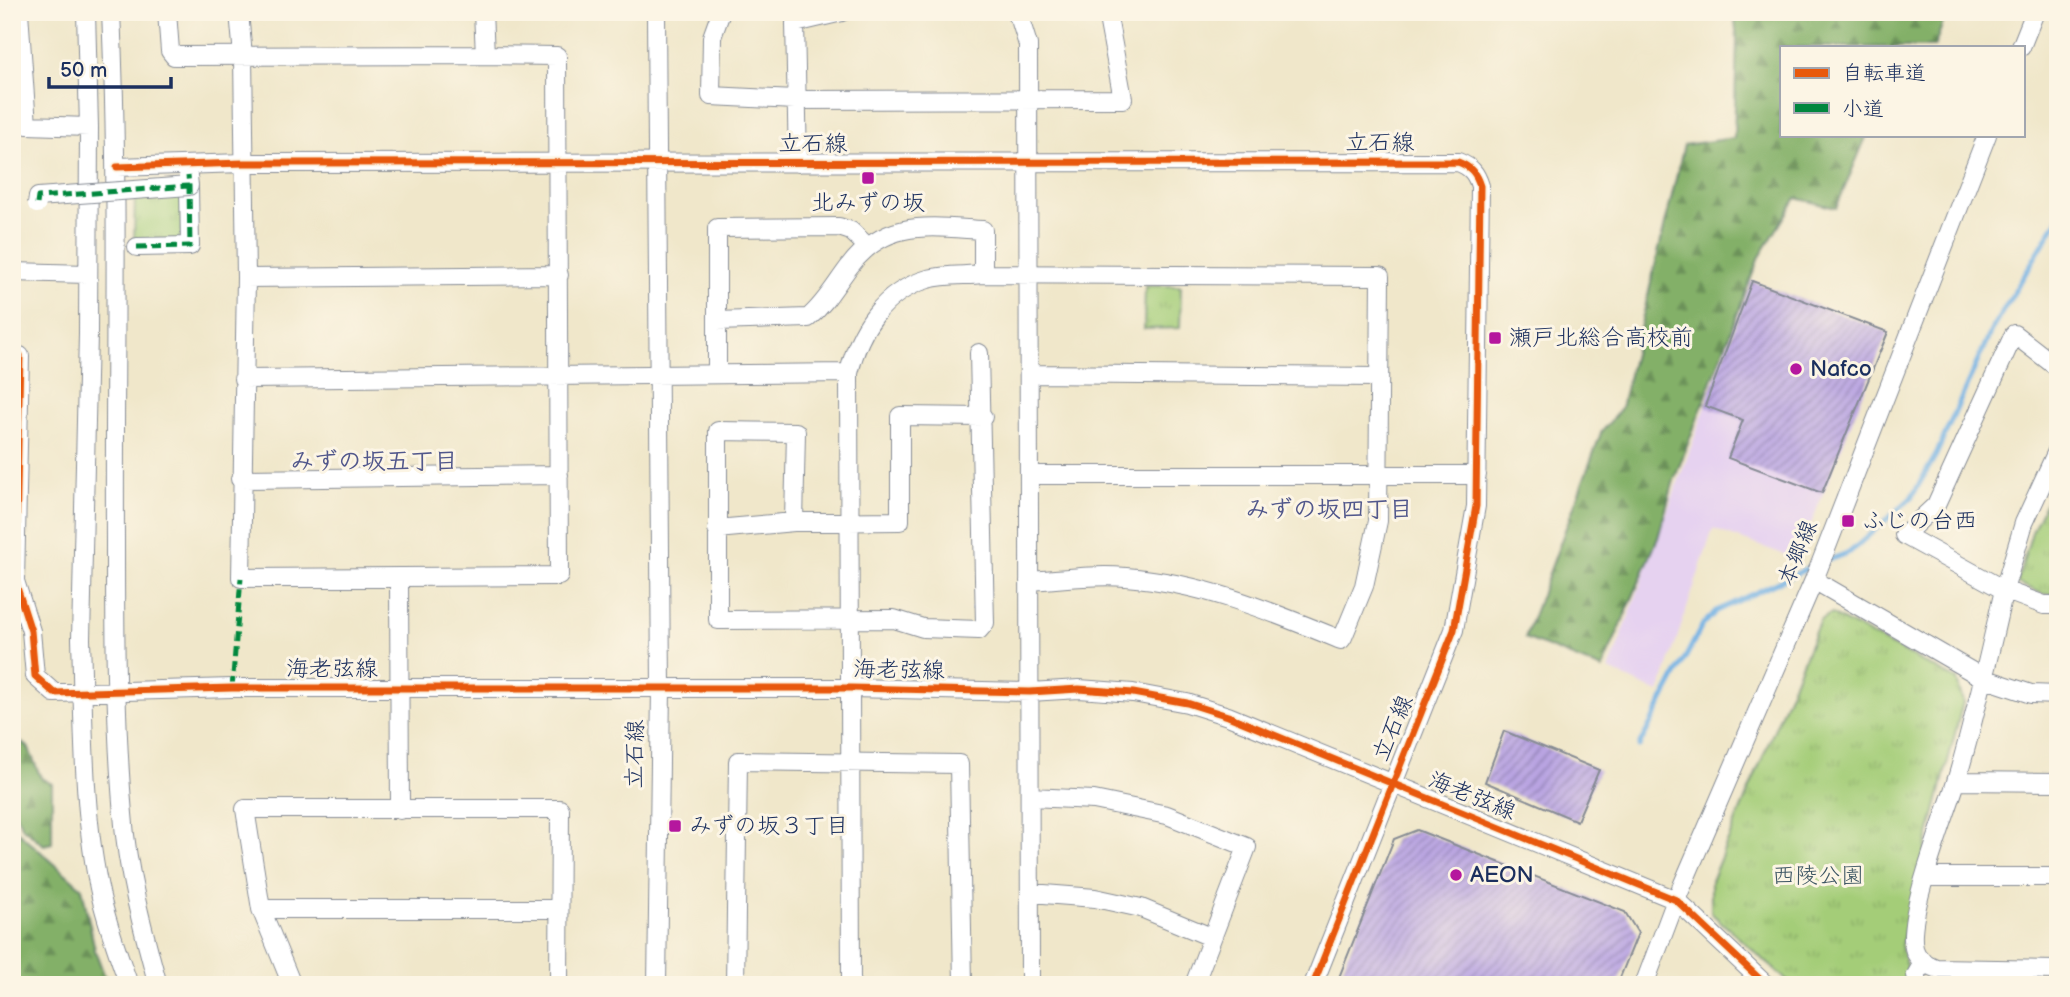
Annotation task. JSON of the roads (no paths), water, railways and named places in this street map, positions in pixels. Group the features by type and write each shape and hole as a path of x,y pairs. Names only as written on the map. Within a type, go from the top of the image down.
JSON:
{"street":[{"path":"19,12 27,125 89,127"},
{"path":"86,12 89,127 81,639 83,693 89,818 101,897 129,985"},
{"path":"111,12 117,167 114,413 116,693 123,817 138,905 158,985"},
{"path":"167,12 170,51 174,57 243,57 485,55 557,57 559,576 240,578 246,278 243,57 239,12"},
{"path":"483,12 485,55"},
{"path":"117,167 243,163 657,165 656,12"},
{"path":"721,12 712,37 711,96 795,100 1123,99 1108,12"},
{"path":"798,163 795,23 842,12"},
{"path":"1014,12 1020,19 1028,45 1030,985"},
{"path":"2021,46 2035,12"},
{"name":"本郷線","path":"1644,985 1676,901 1815,576 1987,136"},
{"name":"立石線","path":"657,985 661,688 657,165 1458,162 1476,174 1480,186 1477,475 1472,530 1454,630 1313,985"},
{"path":"37,204 38,197 188,181 190,246 137,247"},
{"path":"718,321 808,317 819,309 867,246 912,226 983,230 983,274"},
{"path":"716,374 716,228 839,227 851,231 867,246"},
{"path":"12,272 88,274"},
{"path":"851,985 849,373 855,349 868,323 890,298 930,278 983,274 1380,276 1378,521 1364,586 1340,640 1244,600 1184,585 1124,577 1029,580"},
{"path":"246,278 559,275"},
{"path":"2058,368 2014,334 1936,505 1904,536 2004,590 2044,605 2058,605"},
{"path":"794,522 796,432 718,431 718,620 894,619 923,628 979,630 985,623 983,417 979,353"},
{"name":"海老弦線","path":"12,355 20,356 15,434 15,581 31,631 35,676 54,693 232,688 851,688 1030,692 1079,689 1120,692 1187,704 1228,716 1676,901"},
{"path":"243,379 849,373"},
{"path":"1029,374 1378,377"},
{"path":"717,529 794,522 900,520 907,516 900,415 983,417"},
{"path":"2058,449 2024,523 2004,590 1956,781 1925,877 1914,932 1914,949 1923,963 1936,968 2058,970"},
{"path":"240,479 559,475"},
{"path":"1029,475 1477,475"},
{"path":"1815,576 1983,678 2031,694 2058,695"},
{"path":"399,577 400,810"},
{"path":"736,985 738,761 959,764 963,985"},
{"path":"1956,781 2058,782"},
{"path":"1031,797 1094,800 1167,815 1247,847 1194,985"},
{"path":"292,985 261,909 245,809 561,809 559,985"},
{"path":"1925,877 2058,877"},
{"path":"1031,893 1096,898 1141,908 1212,937"},
{"path":"1676,901 1766,985"},
{"path":"261,909 558,909"},
{"path":"1919,985 1916,975 1923,963"}],"waterway":[{"path":"1826,561 1850,552 1911,498 1936,455 1992,329 2058,219"},
{"path":"1639,746 1702,626 1716,611 1813,566"}],"place":[{"name":"北みずの坂","path":"868,178"},
{"name":"瀬戸北総合高校前","path":"1495,338"},
{"name":"Nafco","path":"1796,369"},
{"name":"ふじの台西","path":"1848,521"},
{"name":"みずの坂３丁目","path":"675,826"},
{"name":"AEON","path":"1456,875"}],"district":[{"name":"みずの坂五丁目","path":"374,461"},
{"name":"みずの坂四丁目","path":"1329,509"}],"park label":[{"name":"西陵公園","path":"1818,876"}]}
